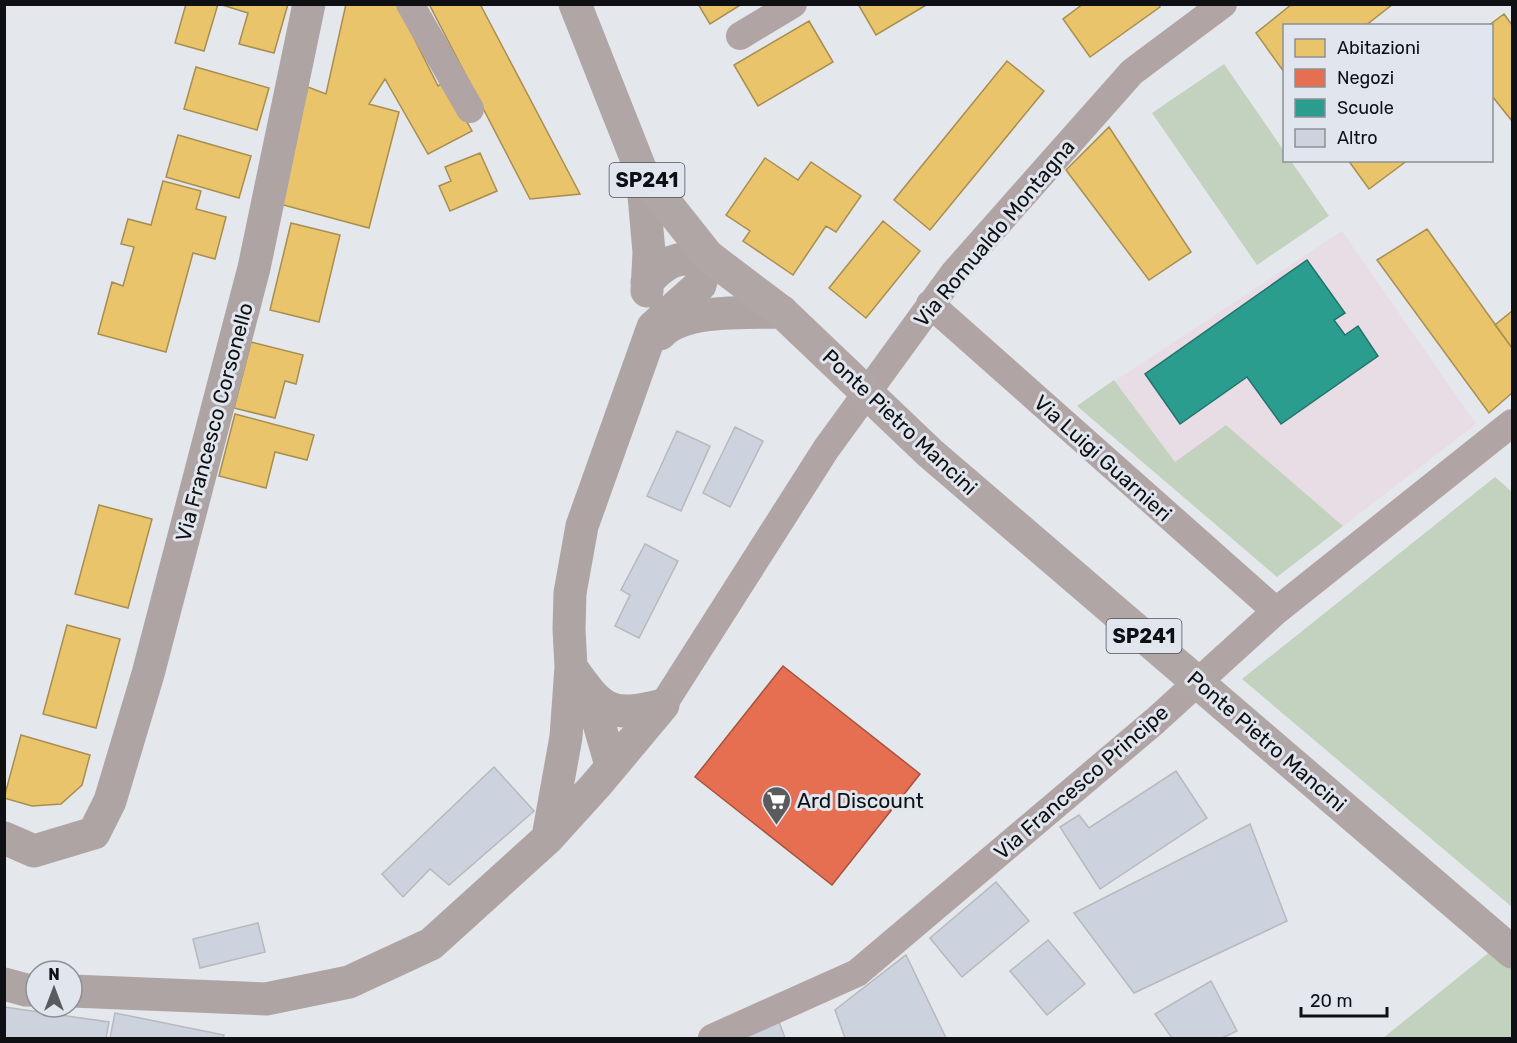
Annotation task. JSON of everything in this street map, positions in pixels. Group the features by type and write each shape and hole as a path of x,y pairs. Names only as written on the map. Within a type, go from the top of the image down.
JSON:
{"main road":[{"name":"Via Francesco Corsonello","path":"4,838 34,851 94,833 111,801 148,674 255,268 309,4"},
{"name":"SP241","path":"575,4 642,173 708,256 782,312"},
{"path":"642,173 649,252 644,350"},
{"path":"548,838 566,737 571,667 570,593 582,525 653,327 700,285 708,256 680,259 661,266 647,282"},
{"path":"644,350 666,327 684,319 729,313 782,312"},
{"name":"Ponte Pietro Mancini","path":"782,312 930,453 1512,952"},
{"path":"571,667 591,696 616,711 636,712 663,705"},
{"path":"591,696 604,774"},
{"path":"84,991 266,999 349,982 431,944 548,838 663,705"},
{"path":"566,737 604,774"},
{"path":"4,984 24,989"}],"street":[{"path":"410,4 470,109"},
{"path":"740,36 793,4"},
{"name":"Via Romualdo Montagna","path":"663,705 826,449 954,273 1132,72 1223,4"},
{"name":"Via Luigi Guarnieri","path":"930,304 1276,611"},
{"name":"Via Francesco Principe","path":"712,1038 857,973 1155,721 1276,611 1512,423"}],"shaded area":[{"path":"1342,231 1476,424 1277,577 1077,406"}],"green space":[{"path":"1224,64 1283,150 1283,162 1292,162 1329,216 1257,265 1152,113"},
{"path":"1114,380 1175,462 1226,425 1343,526 1277,577 1077,406"},
{"path":"1495,477 1512,492 1512,907 1242,679"},
{"path":"1512,934 1512,1038 1383,1038"}],"building: Abitazioni":[{"path":"186,4 218,4 204,51 175,43"},
{"path":"219,4 288,4 274,53 239,44 248,13"},
{"path":"346,4 397,4 438,86 445,82 472,131 428,154 385,79 369,104 399,112 369,228 276,203 308,87 326,94"},
{"path":"429,4 480,4 580,194 530,199"},
{"path":"698,4 742,4 710,24"},
{"path":"858,4 928,4 876,35"},
{"path":"1083,4 1159,4 1160,7 1090,57 1063,19"},
{"path":"1292,4 1393,4 1368,24 1283,24 1283,71 1256,33"},
{"path":"1504,14 1512,25 1512,121 1493,97 1493,24 1491,24"},
{"path":"809,21 833,62 758,106 734,65"},
{"path":"1007,61 1044,91 930,230 894,200"},
{"path":"196,67 269,88 257,130 184,109"},
{"path":"1109,127 1191,252 1149,280 1066,170"},
{"path":"178,135 251,156 239,198 166,177"},
{"path":"480,153 497,191 450,211 439,186 451,181 445,167"},
{"path":"765,158 798,180 811,162 861,196 836,232 826,226 793,275 743,241 750,231 726,215"},
{"path":"1349,162 1405,162 1369,189"},
{"path":"163,181 201,191 196,209 226,217 215,259 193,253 166,352 98,334 112,282 123,286 134,247 121,244 128,219 151,225"},
{"path":"883,221 920,251 866,318 829,288"},
{"path":"291,223 340,235 319,322 270,310"},
{"path":"1427,229 1512,348 1512,393 1489,413 1377,260"},
{"path":"1512,311 1512,348 1495,325"},
{"path":"251,342 303,355 296,384 285,381 275,418 234,408"},
{"path":"235,414 314,435 307,460 275,452 266,488 219,476"},
{"path":"99,505 152,519 128,608 75,594"},
{"path":"67,625 120,639 96,728 43,714"},
{"path":"21,735 90,755 82,785 61,804 32,806 4,798"}],"building: Negozi":[{"path":"783,666 920,774 832,885 695,777"}],"building: Scuole":[{"path":"1307,260 1345,313 1334,320 1345,335 1358,326 1378,356 1281,424 1247,377 1180,424 1145,374"}],"building: Altro":[{"path":"735,427 763,441 730,507 703,493"},
{"path":"677,431 710,446 681,511 647,496"},
{"path":"645,544 678,561 639,638 615,626 630,595 621,590"},
{"path":"494,767 534,811 449,885 430,869 403,897 382,874"},
{"path":"1176,771 1207,818 1100,889 1060,827 1079,815 1089,828"},
{"path":"1250,824 1287,921 1134,993 1074,913"},
{"path":"996,882 1029,921 962,977 930,938"},
{"path":"258,923 265,952 200,968 193,939"},
{"path":"1048,940 1085,984 1047,1015 1010,971"},
{"path":"906,955 946,1038 845,1038 835,1010"},
{"path":"1211,981 1237,1031 1222,1038 1172,1038 1155,1014"},
{"path":"4,1007 24,1010 24,1019 84,1018 109,1022 106,1038 4,1038"},
{"path":"115,1013 224,1035 223,1038 110,1038"},
{"path":"778,1019 785,1038 738,1038"}],"place":[{"name":"Ard Discount","path":"776,826"}]}
